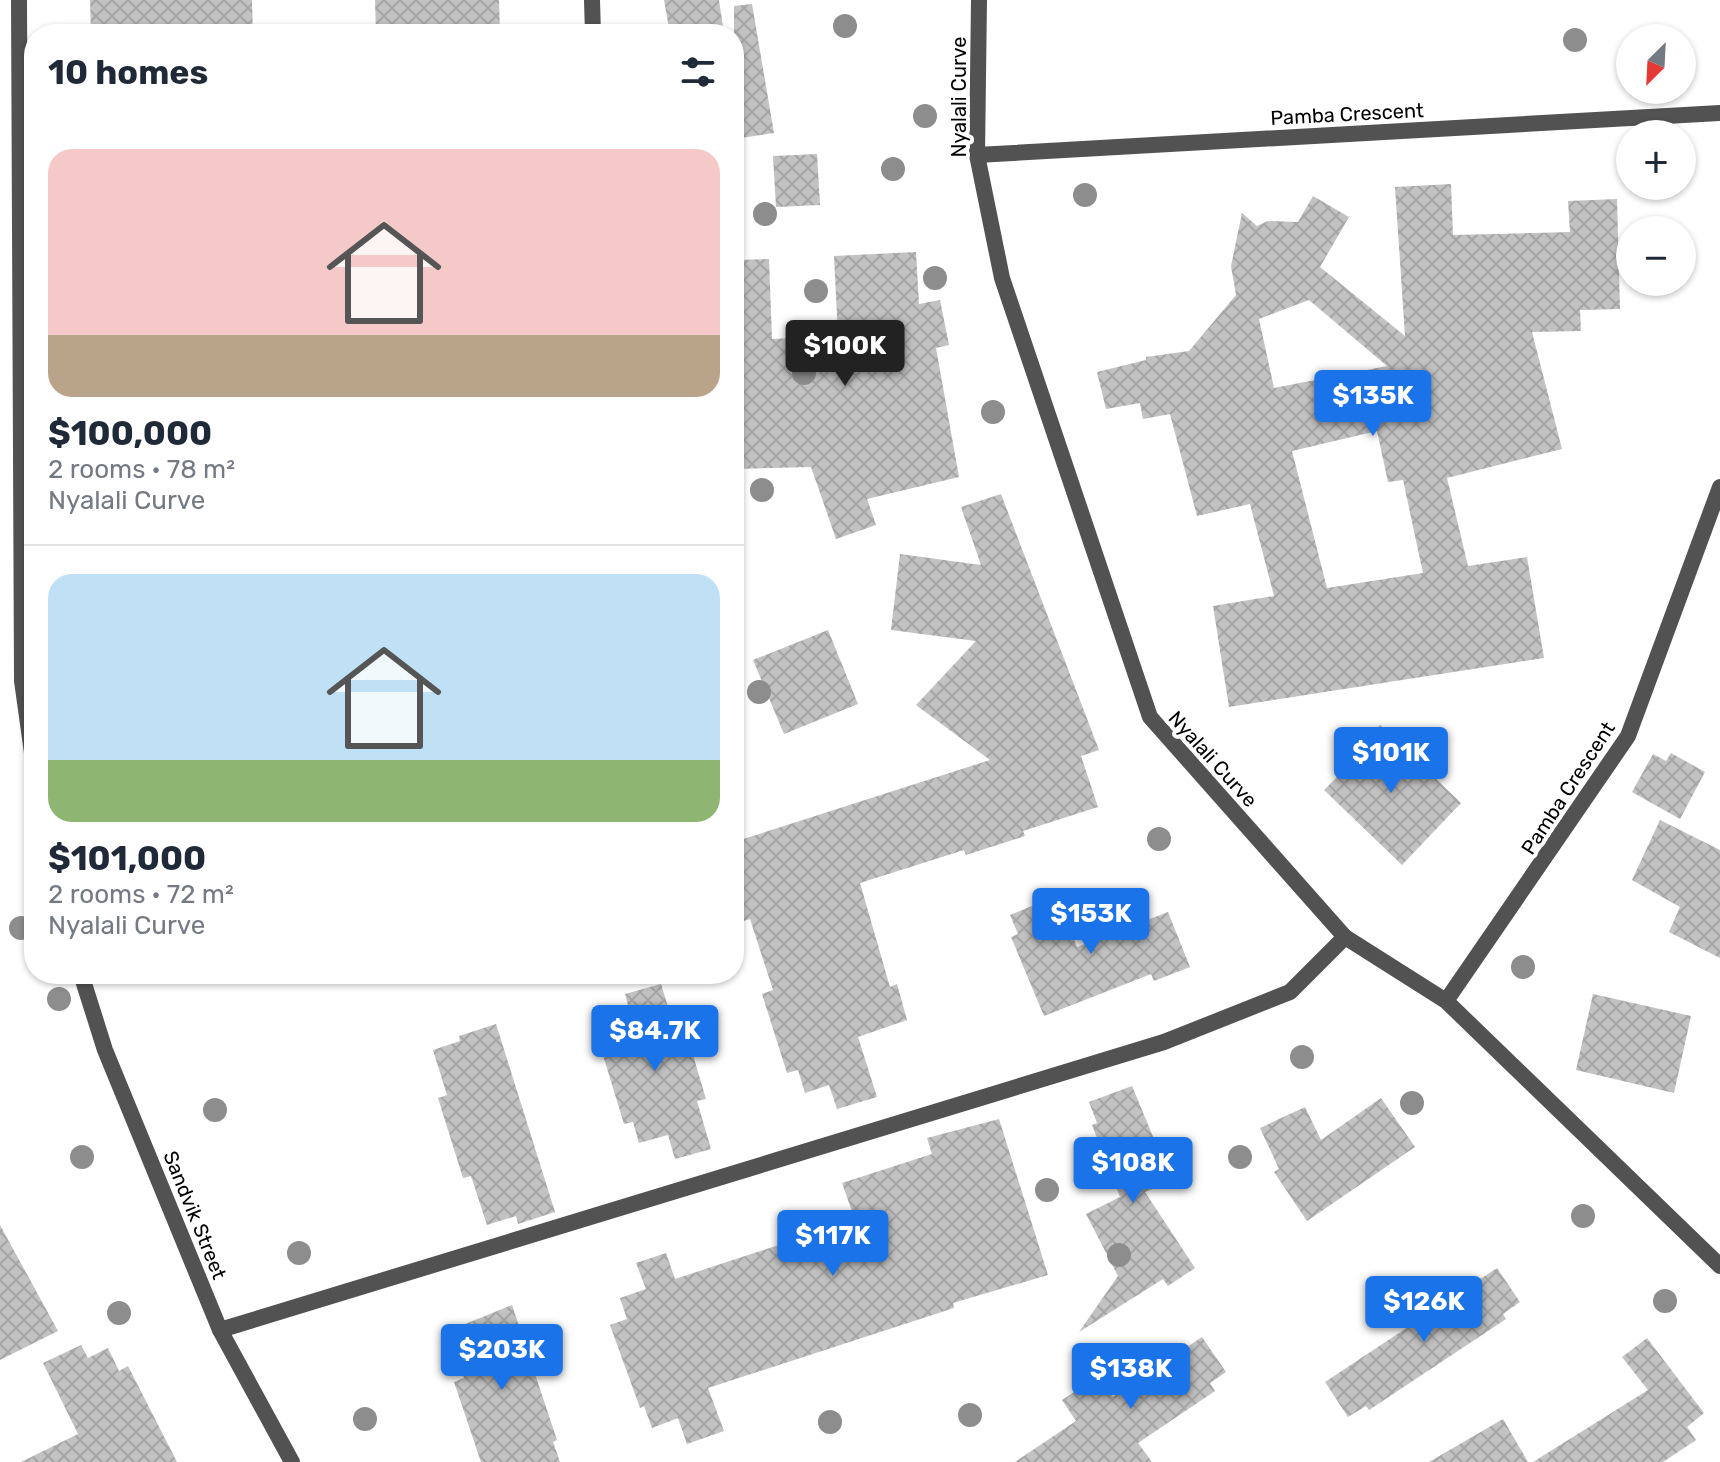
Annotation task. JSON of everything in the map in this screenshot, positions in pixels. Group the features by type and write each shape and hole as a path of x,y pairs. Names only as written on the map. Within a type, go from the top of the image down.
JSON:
{"street":[{"path":"19,0 24,695"},
{"path":"592,0 593,24"},
{"name":"Nyalali Curve","path":"979,0 977,155 1002,278 1150,717 1345,937 1446,1001 1720,1266"},
{"name":"Pamba Crescent","path":"977,155 1720,113"},
{"name":"Pamba Crescent","path":"1446,1001 1628,736 1720,487"},
{"path":"220,1330 1164,1042 1290,992 1345,937"},
{"name":"Sandvik Street","path":"84,984 105,1050 220,1330 292,1462"}],"building":[{"path":"90,0 252,0 253,24 91,24"},
{"path":"375,0 499,0 500,24 376,24"},
{"path":"664,0 719,0 723,24 668,24"},
{"path":"752,4 774,133 744,138 744,24 734,24 734,6"},
{"path":"817,154 820,205 776,207 773,156"},
{"path":"1451,184 1453,235 1570,232 1568,201 1617,200 1616,296 1620,296 1620,309 1580,310 1581,331 1532,332 1562,449 1447,478 1468,566 1527,557 1544,658 1229,707 1213,606 1274,596 1250,504 1197,516 1170,414 1143,419 1140,403 1106,409 1097,372 1146,360 1146,357 1189,351 1236,295 1231,266 1242,213 1257,226 1268,221 1298,222 1313,196 1349,217 1320,267 1405,336 1395,187","holes":["1309,300 1387,366 1274,388 1259,319","1377,431 1388,482 1403,480 1423,573 1327,588 1292,451"]},
{"path":"916,252 919,304 940,300 949,345 936,348 959,477 867,499 876,525 836,539 811,467 744,469 744,260 769,259 772,339 838,336 834,256"},
{"path":"1001,494 1099,750 1081,756 1098,807 1023,831 1025,836 966,855 964,850 860,883 890,987 897,984 907,1020 858,1037 877,1097 837,1109 829,1085 805,1093 798,1070 787,1073 762,994 773,990 750,919 744,921 744,839 990,760 916,705 976,641 891,630 900,554 981,565 961,507"},
{"path":"828,630 858,704 784,734 753,660"},
{"path":"1380,725 1461,803 1402,865 1324,790 1341,773 1336,768"},
{"path":"1671,753 1705,772 1680,819 1632,792 1653,754 1666,761"},
{"path":"1660,820 1720,850 1720,958 1669,932 1680,907 1632,880"},
{"path":"1052,898 1059,917 1064,915 1077,947 1168,912 1190,967 1154,981 1151,974 1044,1016 1011,937 1018,934 1010,915"},
{"path":"661,984 672,1020 682,1018 706,1099 697,1101 711,1149 675,1159 668,1135 639,1143 633,1122 624,1124 599,1042 609,1039 602,1017 629,1009 625,994"},
{"path":"1593,994 1691,1016 1674,1093 1576,1070"},
{"path":"496,1024 555,1212 518,1224 516,1216 487,1225 471,1176 463,1178 438,1098 447,1095 433,1050 460,1041 459,1036"},
{"path":"1132,1086 1172,1182 1145,1192 1195,1268 1168,1286 1163,1279 1079,1332 1118,1276 1086,1214 1120,1197 1092,1125 1097,1123 1089,1102"},
{"path":"1381,1098 1415,1147 1307,1221 1274,1172 1279,1169 1260,1128 1305,1107 1321,1140"},
{"path":"999,1119 1048,1275 953,1303 954,1308 708,1388 724,1431 687,1444 678,1418 652,1428 644,1406 640,1408 610,1325 627,1319 620,1298 646,1289 636,1263 666,1253 675,1279 855,1220 842,1183 932,1154 927,1138"},
{"path":"0,1225 58,1331 0,1360"},
{"path":"1497,1268 1520,1302 1503,1314 1506,1319 1369,1410 1366,1406 1348,1417 1325,1382"},
{"path":"512,1305 557,1440 553,1442 560,1462 481,1462 454,1382 464,1378 448,1331"},
{"path":"1202,1337 1226,1372 1210,1383 1215,1391 1138,1443 1152,1462 1015,1462 1076,1421 1062,1400 1099,1376 1113,1397"},
{"path":"1647,1338 1704,1413 1687,1427 1696,1440 1663,1462 1533,1462 1648,1390 1622,1357"},
{"path":"81,1345 88,1358 108,1348 119,1371 128,1366 177,1462 21,1462 78,1434 43,1363"},
{"path":"1503,1419 1528,1462 1429,1462"}]}
